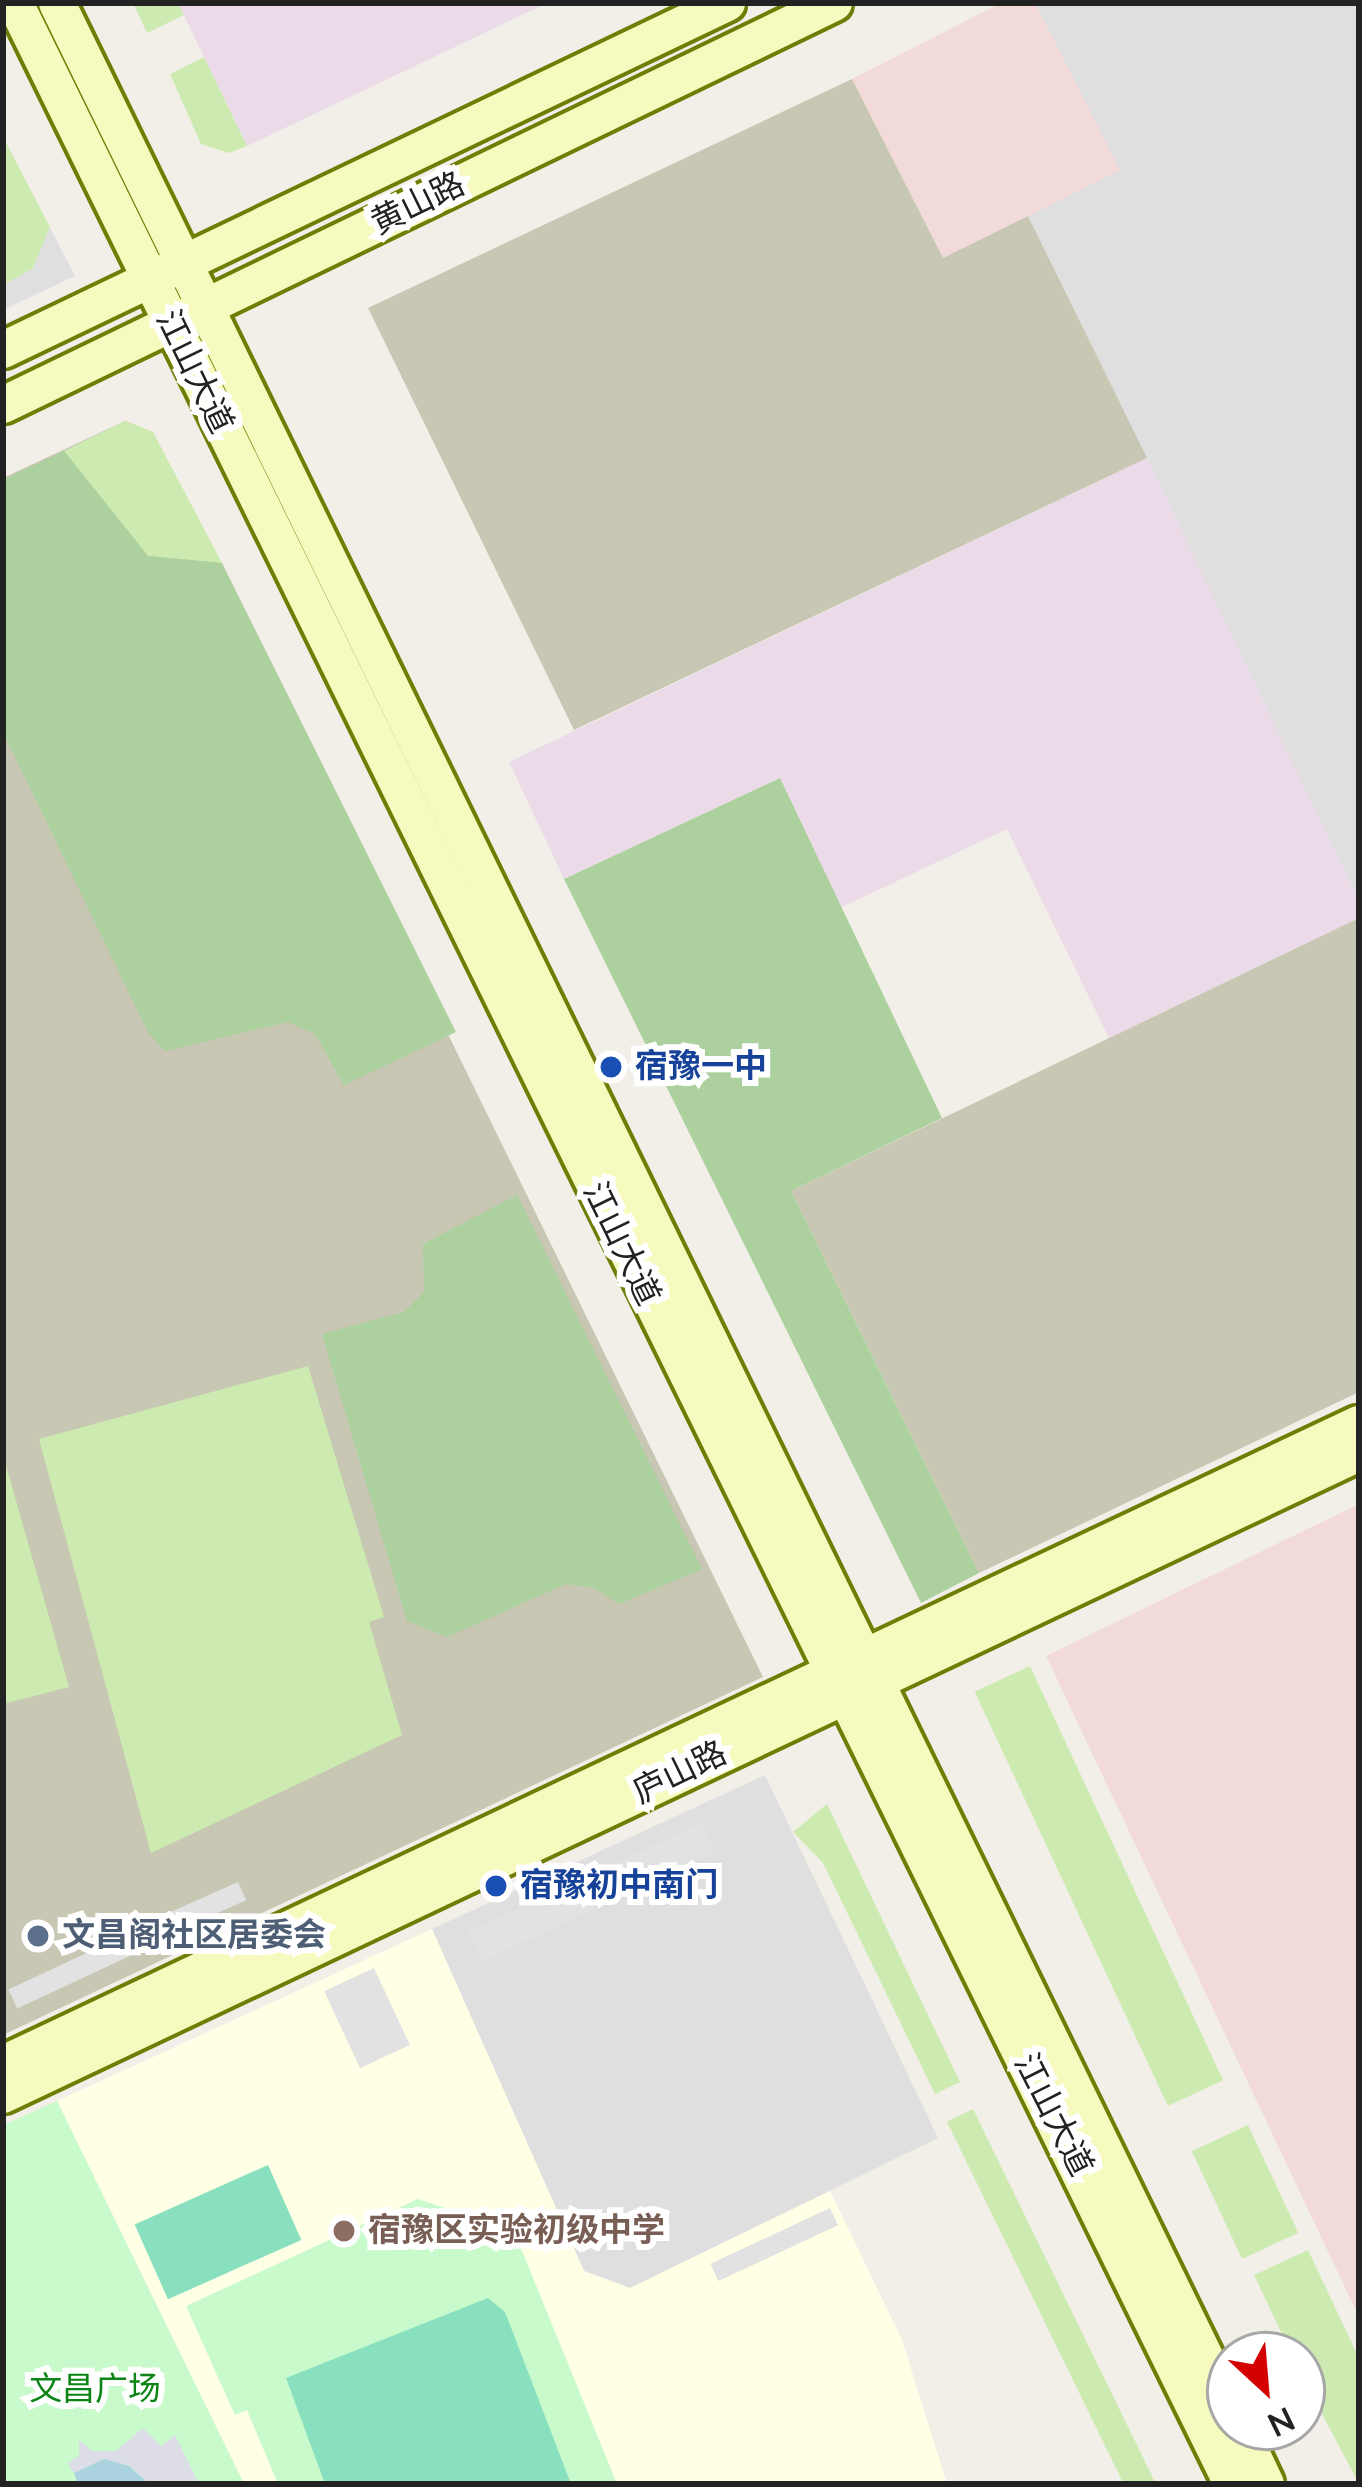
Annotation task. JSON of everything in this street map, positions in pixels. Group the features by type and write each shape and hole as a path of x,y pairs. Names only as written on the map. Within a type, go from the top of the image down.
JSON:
{"main road":[{"name":"江山大道","path":"14,3 1232,2484"},
{"name":"江山大道","path":"56,3 1206,2359"},
{"name":"黄山路","path":"3,350 727,3"},
{"name":"黄山路","path":"3,405 834,3"},
{"name":"庐山路","path":"3,2064 870,1666 1359,1424"},
{"name":"庐山路","path":"870,1666 1359,1453"},
{"name":"庐山路","path":"3,2095 836,1682"},
{"path":"1250,2451 1266,2484"}],"shaded area":[{"path":"178,3 547,3 247,146"},
{"path":"1001,3 1035,3 1120,170 943,259 852,79"},
{"path":"1035,3 1359,3 1359,901 1028,216 1119,169"},
{"path":"852,79 943,258 1028,216 1147,458 574,730 368,308"},
{"path":"3,137 75,276 3,310"},
{"path":"125,421 153,432 763,1677 3,2035 3,478"},
{"path":"1147,458 1359,901 1359,918 1109,1038 1007,829 840,908 780,778 564,879 509,762"},
{"path":"1359,918 1359,1392 979,1573 791,1191"},
{"path":"1359,1504 1359,2317 1046,1656"},
{"path":"765,1775 938,2138 630,2288 584,2271 432,1929"},
{"path":"701,1823 715,1853 482,1962 468,1932"},
{"path":"238,1882 246,1900 176,1932 168,1913"},
{"path":"138,1929 147,1948 17,2008 8,1989"},
{"name":"宿豫区实验初级中学","path":"432,1929 584,2271 630,2288 830,2191 902,2340 947,2484 244,2484 57,2101"},
{"path":"374,1968 410,2045 360,2068 324,1991"},
{"path":"830,2208 838,2225 718,2281 710,2264"},
{"path":"143,2428 161,2446 175,2435 199,2484 149,2484 130,2466 104,2459 74,2473 68,2463 79,2456 79,2440 92,2451 116,2451"}],"green space":[{"path":"133,3 178,3 184,15 147,33"},
{"path":"204,57 247,146 229,153 201,144 170,74"},
{"path":"3,137 50,227 33,268 3,285"},
{"path":"125,421 153,432 222,563 148,556 64,451"},
{"path":"64,451 148,556 222,563 456,1032 344,1085 315,1034 288,1022 165,1051 149,1034 3,732 3,480"},
{"path":"780,778 942,1118 791,1191 979,1573 921,1603 564,879"},
{"path":"517,1195 702,1569 619,1604 594,1588 566,1584 447,1637 407,1621 322,1334 404,1312 424,1292 423,1244"},
{"path":"308,1366 384,1617 369,1622 402,1735 151,1853 39,1439"},
{"path":"3,1455 69,1687 3,1704"},
{"path":"1030,1666 1223,2080 1168,2106 975,1692"},
{"path":"827,1804 960,2082 935,2094 823,1863 793,1832"},
{"name":"文昌广场","path":"57,2101 244,2484 3,2484 3,2125"},
{"path":"973,2109 1156,2484 1124,2484 947,2122"},
{"path":"1248,2125 1298,2233 1242,2259 1192,2151"},
{"path":"268,2165 301,2240 168,2299 135,2224"},
{"path":"418,2199 514,2231 617,2484 278,2484 247,2410 235,2415 186,2306"},
{"path":"1308,2250 1359,2358 1359,2484 1326,2421 1326,2331 1281,2331 1254,2275"},
{"path":"488,2298 505,2312 571,2484 325,2484 286,2378"}],"water":[{"path":"104,2459 129,2466 149,2484 78,2484 74,2473"}],"place":[{"name":"宿豫一中","path":"611,1067"},
{"name":"宿豫初中南门","path":"496,1886"},
{"name":"文昌阁社区居委会","path":"38,1936"},
{"name":"宿豫区实验初级中学","path":"344,2231"}]}
